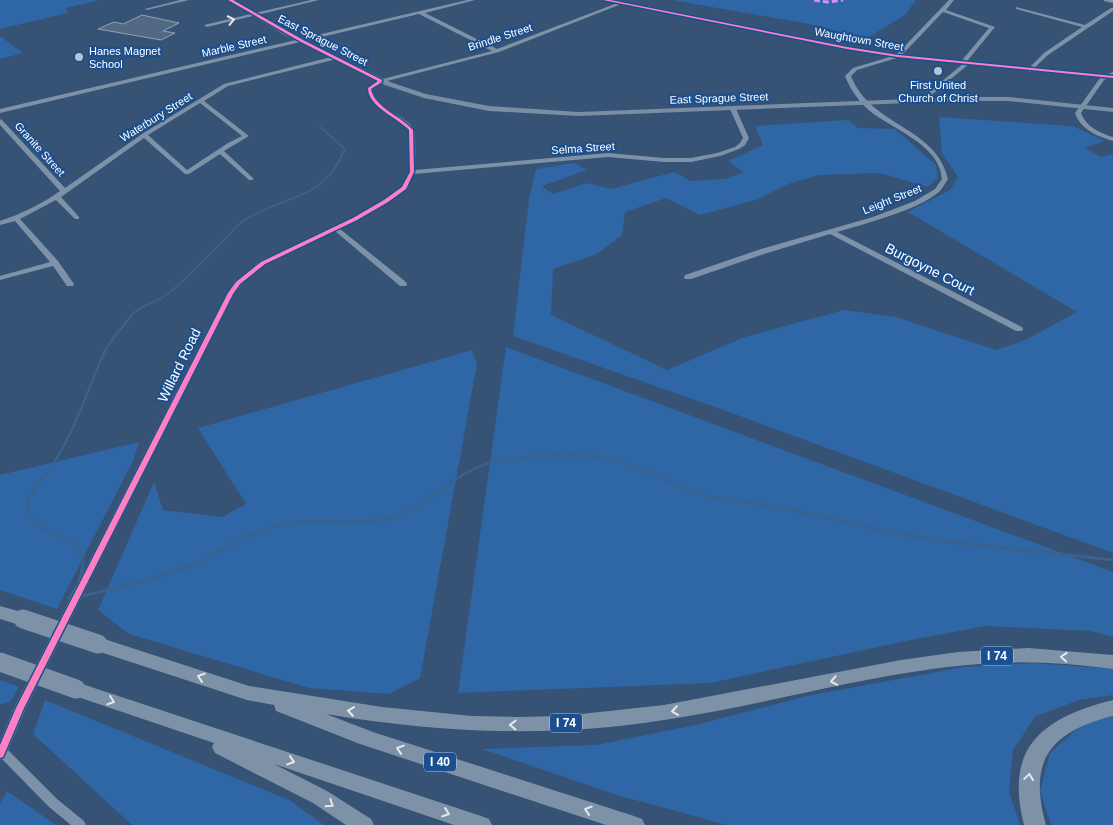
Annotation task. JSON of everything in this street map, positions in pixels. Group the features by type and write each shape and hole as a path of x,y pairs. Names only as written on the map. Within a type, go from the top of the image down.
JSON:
{"highway":[{"name":"I 40","path":"0,612 247,693 367,738 634,825"},
{"name":"I 74","path":"247,693 339,710 429,721 553,724 608,720 677,711 944,660 1050,656 1113,662"},
{"path":"0,662 481,825"},
{"path":"1035,825 1031,814 1028,777 1032,760 1040,745 1062,726 1079,717 1113,708"},
{"path":"146,713 277,774 320,797 363,825"}],"main road":[{"name":"Waughtown Street","path":"605,0 847,48 898,56 1030,70 1112,74"}],"street":[{"path":"147,9 187,0"},
{"name":"East Sprague Street","path":"230,0 302,41 381,81 442,100 484,108 529,113 586,114 1008,99 1113,110"},
{"path":"207,25 317,0"},
{"name":"Marble Street","path":"0,111 473,0"},
{"name":"Leight Street","path":"688,277 871,219 917,202 937,190 945,178 945,170 918,139 871,110 864,103 848,76 855,69 898,56 952,0"},
{"path":"1106,0 1113,2"},
{"name":"Brindle Street","path":"381,81 497,51 622,4"},
{"path":"1018,8 1086,27"},
{"path":"1030,70 1046,54 1113,9"},
{"path":"921,101 967,64 965,60 992,27 942,10"},
{"path":"421,13 497,51"},
{"name":"Waterbury Street","path":"0,223 16,218 55,198 144,135 226,85 335,58"},
{"path":"1112,74 1102,79 1078,113 1083,123 1113,139"},
{"path":"381,81 369,89 370,96 377,104 403,121 411,130 412,172"},
{"path":"144,135 187,173 246,136 200,101"},
{"name":"Selma Street","path":"412,172 608,155 678,161 708,157 744,144 746,138 733,108"},
{"name":"Granite Street","path":"0,121 64,191"},
{"path":"220,151 251,179"},
{"name":"Willard Road","path":"1,751 20,708 230,294 238,283 263,263 336,229 396,195 409,181 412,172"},
{"path":"55,198 59,199 77,218"},
{"path":"16,218 55,262 70,284"},
{"path":"336,229 349,242 403,284"},
{"name":"Burgoyne Court","path":"830,231 1019,329"},
{"path":"0,278 55,262"},
{"path":"1,751 53,803 80,825"}],"shaded area":[{"path":"0,0 100,0 66,8 68,13 0,29"},
{"path":"672,0 916,0 905,15 869,37 853,36 820,26"},
{"path":"0,36 23,53 0,59"},
{"path":"939,117 1073,126 1105,141 1084,148 1101,157 1113,154 1113,553 715,407 513,336 529,199 536,169 574,163 587,170 542,186 553,194 587,183 611,189 674,172 691,181 725,179 743,172 728,161 763,145 755,126 848,120 858,128 895,129 936,165 938,177 928,187 880,173 819,175 788,184 756,200 700,215 666,198 625,212 622,235 597,254 553,269 551,315 667,370 745,337 844,310 896,317 996,350 1025,340 1077,312 908,212 950,190 958,177 942,153"},
{"path":"506,347 1113,572 1113,637 1091,631 986,626 710,683 458,693"},
{"path":"472,350 477,364 420,678 389,694 309,688 129,634 98,610 154,482 163,510 222,517 246,504 198,428"},
{"path":"139,442 133,461 57,609 0,590 0,475"},
{"path":"1034,663 1113,669 1113,695 1079,700 1035,717 1013,750 1009,792 1020,825 727,825 617,795 482,749 596,745 695,725 811,695 964,667"},
{"path":"0,680 19,687 10,702 0,704"},
{"path":"45,700 289,800 324,825 132,825 33,734"},
{"path":"1113,716 1113,825 1051,825 1040,791 1050,753 1082,724"},
{"path":"7,791 56,825 0,825 0,804"}],"building":[{"name":"Hanes Magnet School","path":"142,15 179,23 163,31 175,33 161,40 98,29 114,22 123,24"}],"waterway":[{"path":"130,317 137,310 162,298 174,289 243,221 258,212 301,195 326,179 345,149 320,127"},
{"path":"68,540 34,522 30,517 28,504 37,484 51,467 69,435 107,348 131,316"},
{"path":"239,541 266,529 288,523 363,522 386,519 416,507 455,480 483,465 515,459 568,455 619,461 708,496 771,506 899,534 940,541"},
{"path":"68,540 79,549 83,558 79,581"},
{"path":"934,540 940,541"},
{"path":"82,596 140,582 193,565 239,541"},
{"path":"940,541 1113,560"},
{"path":"68,599 77,586"}],"marked path":[{"path":"814,0 827,2 843,0"}],"cycle path":[{"path":"230,0 302,41 381,81"},
{"path":"605,0 847,48 898,56 1113,77"},
{"path":"0,755 20,708 230,294 238,283 263,263 355,219 404,188 412,172 411,130 374,101 370,95 369,89 381,81"}],"place":[{"name":"Hanes Magnet School","path":"79,57"},
{"name":"First United Church of Christ","path":"938,71"}]}
